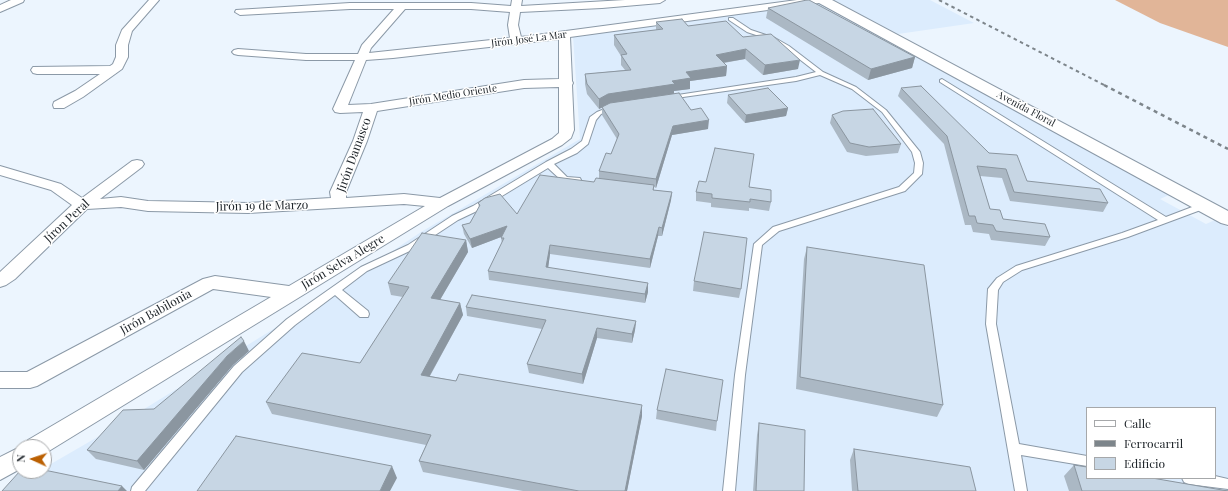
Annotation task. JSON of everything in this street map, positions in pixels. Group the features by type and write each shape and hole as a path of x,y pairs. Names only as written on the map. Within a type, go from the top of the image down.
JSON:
{"street":[{"path":"0,9 19,0"},
{"path":"59,105 79,94 114,70 122,58 122,45 127,30 154,0"},
{"path":"240,12 317,4 350,6 402,6 451,3 602,5 618,1 660,0"},
{"path":"740,0 752,10"},
{"name":"Jirón José La Mar","path":"238,52 306,57 362,57 393,55 516,41 821,0"},
{"name":"Avenida Floral","path":"821,0 1228,219"},
{"path":"618,1 623,27"},
{"path":"516,4 513,25 516,41"},
{"path":"362,57 366,47 402,6"},
{"name":"Jirón Selva Alegre","path":"49,439 290,293 442,204 557,142 566,135 567,83 564,34"},
{"name":"Jirón Medio Oriente","path":"362,57 340,109 371,108 524,84 567,83"},
{"path":"27,82 36,66 114,70"},
{"name":"Jirón Damasco","path":"339,203 338,192 360,141 371,108"},
{"name":"Jíron Peral","path":"0,281 9,275 82,205 136,164"},
{"path":"0,170 56,187 82,205"},
{"name":"Jirón 19 de Marzo","path":"82,205 121,202 148,206 248,208 404,199 442,204"},
{"name":"Jirón Babilonia","path":"0,380 30,380 209,283 215,282 290,293"},
{"path":"0,469 12,462"}],"lane":[{"path":"729,491 740,375 758,244 776,229 902,189 918,174 919,163 916,152 884,111 854,88 822,73 787,47 773,39 749,31 731,18"},
{"path":"663,100 796,79 822,73"},
{"path":"942,81 1165,220"},
{"path":"137,491 238,369 291,322 364,269 411,247 455,218 476,208 549,164 574,151 585,142 593,119 598,113 608,108 624,106"},
{"path":"549,164 565,179 588,182"},
{"path":"1021,491 991,324 993,289 1000,280 1019,268 1126,235 1203,206"},
{"path":"336,290 364,314"},
{"path":"1014,449 1086,461"},
{"path":"1194,479 1227,484"}],"shaded area":[{"path":"832,0 930,0 974,23 898,34"},
{"path":"1115,0 1228,0 1228,47 1160,23"},
{"path":"819,3 1169,195 1160,199 1206,224 1215,220 1228,227 1228,491 12,491 31,479 52,479 52,463 120,424 309,307 421,232 580,139 573,36"}],"building":[{"path":"807,0 915,57 871,69 768,8"},
{"path":"682,19 688,26 726,21 743,37 771,34 800,60 765,65 746,49 716,55 727,66 686,72 691,78 672,81 675,84 608,94 599,99 587,84 585,74 631,70 621,55 627,54 614,35 663,29 656,22"},
{"path":"921,86 989,153 1017,155 1027,181 1100,189 1108,203 1014,192 1006,169 977,166 990,209 1000,210 1003,219 1045,224 1050,237 996,231 993,225 977,223 975,216 969,216 947,136 901,88"},
{"path":"768,88 788,108 746,115 728,95"},
{"path":"679,93 691,110 701,108 709,120 673,126 656,179 599,171 606,153 611,154 619,134 602,107 610,103"},
{"path":"873,109 901,144 869,147 850,143 832,115 843,111"},
{"path":"715,148 754,154 749,187 771,190 771,202 750,199 750,202 712,198 712,194 696,192 699,181 706,182"},
{"path":"540,175 594,182 596,178 654,185 653,190 672,192 662,228 659,227 650,259 550,245 546,267 648,283 645,294 488,271 504,238 501,238 507,226 470,239 462,225 470,223 480,205 478,203 485,198 500,194 517,214"},
{"path":"704,232 747,238 741,289 694,281"},
{"path":"422,233 466,240 431,298 460,303 421,375 456,381 459,374 642,405 625,491 579,491 419,461 431,435 266,402 302,353 360,363 409,287 388,283"},
{"path":"807,247 924,265 943,405 800,377"},
{"path":"472,295 636,321 632,334 597,328 582,374 527,364 546,320 466,307"},
{"path":"241,337 244,341 227,356 137,461 87,450 123,410 154,409"},
{"path":"666,369 723,380 717,421 657,410"},
{"path":"759,423 805,430 804,491 756,491"},
{"path":"236,436 392,466 380,491 197,491"},
{"path":"854,449 970,467 976,491 858,491"},
{"path":"1074,465 1086,467 1086,479 1158,479 1228,491 1082,491"},
{"path":"52,472 122,486 118,491 2,491 13,479 52,479"}],"railway":[{"path":"939,0 1106,86"},
{"path":"1104,85 1228,149"}]}
